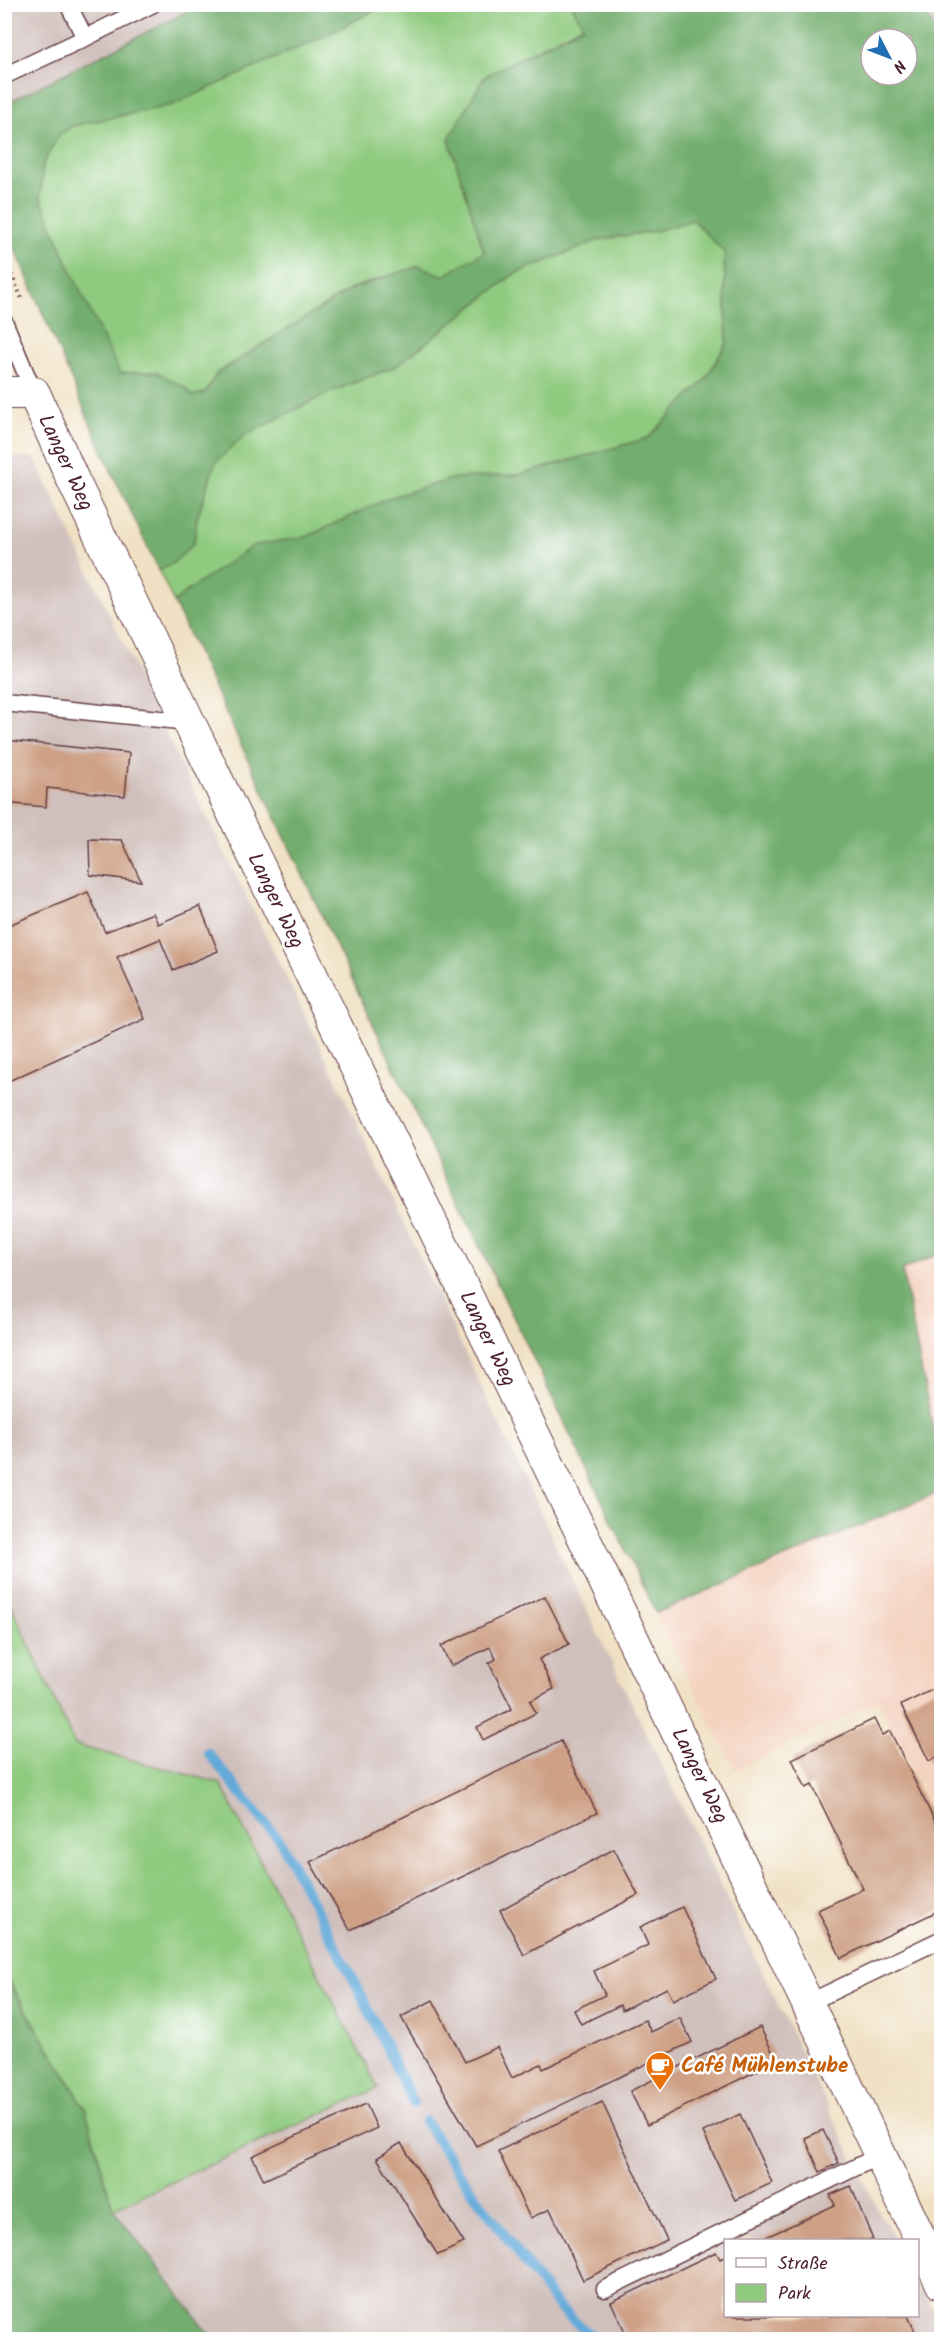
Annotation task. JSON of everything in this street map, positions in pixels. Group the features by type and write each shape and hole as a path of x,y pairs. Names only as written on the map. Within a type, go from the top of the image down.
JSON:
{"street":[{"name":"Langer Weg","path":"19,393 65,464 942,2284"}],"lane":[{"path":"68,4 85,38"},
{"path":"6,73 85,38 153,4"},
{"path":"4,321 19,393"},
{"path":"4,703 189,722"},
{"path":"807,2003 942,1939"},
{"path":"605,2289 879,2156"}],"shaded area":[{"path":"5,5 200,5 5,104"},
{"path":"919,5 941,5 941,37"},
{"path":"34,457 189,781 312,1029 599,1636 874,2202 894,2239 724,2239 724,2317 919,2317 919,2283 941,2325 941,2339 213,2339 113,2209 378,2088 220,1783 75,1745 5,1589 4,458"},
{"path":"941,1252 941,1470 902,1269"},
{"path":"941,1491 941,1830 878,1700 735,1770 656,1613"}],"green space":[{"path":"200,5 385,5 322,37 172,105 72,126 58,136 43,164 40,197 74,278 120,373 157,372 186,388 192,396 205,393 217,373 353,288 419,266 444,276 484,252 449,139 484,77 583,26 572,5 919,5 941,37 942,1252 902,1270 941,1470 941,1491 656,1613 417,1117 174,603 186,592 254,545 306,537 389,498 455,478 519,475 648,438 705,380 727,343 724,252 693,220 654,231 599,240 514,274 396,366 330,392 245,435 215,463 197,518 194,543 174,562 159,571 107,462 5,226 5,104"},
{"path":"385,5 572,5 583,25 484,77 449,139 485,252 444,276 419,266 353,288 217,373 205,393 192,396 157,372 120,373 74,278 40,197 43,164 58,136 72,126 172,105 322,37"},
{"path":"693,220 724,252 727,343 705,380 648,438 519,475 455,478 389,498 306,537 254,546 186,592 174,603 159,571 174,562 194,543 197,518 215,462 245,435 330,392 396,366 514,274 599,240 654,231"},
{"path":"4,1589 75,1745 220,1783 378,2088 113,2209 85,2108 5,1974"},
{"path":"4,1974 85,2108 113,2209 213,2339 5,2339"}],"building":[{"path":"4,740 129,753 125,796 47,788 46,807 4,803"},
{"path":"89,839 122,840 141,881 90,875"},
{"path":"88,892 105,932 153,913 158,924 200,906 218,951 173,970 160,939 117,957 145,1019 4,1083 4,927"},
{"path":"545,1596 569,1644 539,1659 554,1689 530,1701 536,1713 483,1740 477,1727 512,1709 489,1663 496,1659 490,1647 451,1666 441,1646"},
{"path":"942,1685 942,1755 929,1761 901,1705"},
{"path":"874,1719 882,1735 890,1731 942,1836 942,1909 841,1958 818,1910 863,1889 812,1785 806,1788 792,1759"},
{"path":"561,1741 597,1813 350,1930 310,1862"},
{"path":"614,1849 638,1895 524,1955 500,1910"},
{"path":"682,1907 716,1979 673,2000 667,1988 622,2010 620,2005 581,2024 574,2010 605,1995 594,1971 648,1945 640,1927"},
{"path":"433,2000 465,2062 497,2047 512,2078 541,2064 543,2069 645,2020 651,2032 680,2018 692,2042 476,2146 401,2017"},
{"path":"760,2027 777,2061 647,2125 630,2091"},
{"path":"602,2102 667,2240 583,2280 550,2209 530,2218 498,2151"},
{"path":"366,2104 377,2128 264,2180 252,2156"},
{"path":"740,2114 772,2183 735,2200 703,2132"},
{"path":"823,2130 839,2163 820,2172 805,2138"},
{"path":"401,2143 464,2243 438,2255 434,2249 377,2158"},
{"path":"851,2186 873,2239 762,2239 835,2205 830,2195"},
{"path":"716,2252 720,2259 724,2257 724,2317 908,2317 919,2340 659,2340 657,2335 649,2340 629,2340 611,2302"}],"waterway":[{"path":"208,1753 280,1841 358,1988 413,2103"},
{"path":"425,2121 459,2173 558,2307 596,2340"}],"place":[{"name":"Café Mühlenstube","path":"660,2092"}]}
